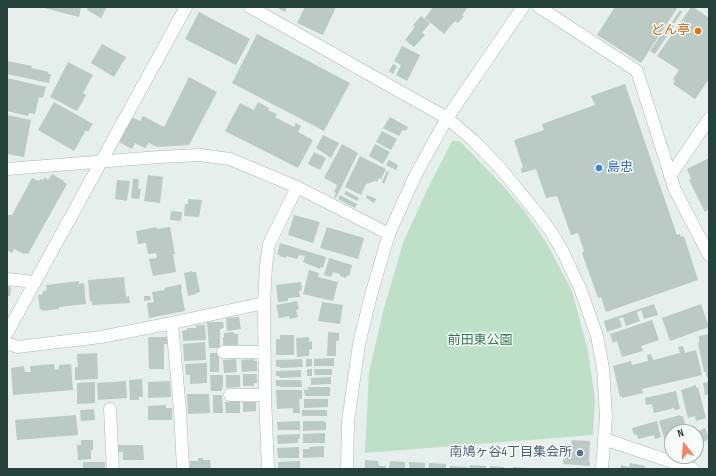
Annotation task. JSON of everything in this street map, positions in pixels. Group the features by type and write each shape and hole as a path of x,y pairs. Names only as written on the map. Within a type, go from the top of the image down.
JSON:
{"street":[{"path":"7,333 186,7"},
{"path":"250,7 447,118 474,141 501,170 550,230 563,252 580,288 597,336 603,368 606,416 602,469"},
{"path":"346,469 348,421 360,344 371,295 390,234 415,176 447,118 523,7"},
{"path":"539,7 637,72 675,190 709,255"},
{"path":"670,176 708,121"},
{"path":"7,169 102,160 199,155 230,158 297,187 390,234"},
{"path":"268,469 265,395 264,303 266,266 270,244 297,187"},
{"path":"7,279 35,282"},
{"path":"7,343 17,347 101,337 264,303"},
{"path":"172,323 180,410 183,469"},
{"path":"223,352 265,352"},
{"path":"230,395 265,395"},
{"path":"110,409 113,469"},
{"path":"604,439 692,469"}],"green space":[{"name":"前田東公園","path":"452,141 460,141 504,187 526,213 546,242 572,291 588,351 595,399 593,435 365,453 369,372 384,308 403,243 427,190"}],"building":[{"path":"40,7 81,7 79,17"},
{"path":"88,7 107,7 101,18 87,10"},
{"path":"276,7 287,7 285,12"},
{"path":"305,7 336,7 323,35 297,23"},
{"path":"433,7 468,7 462,15 464,16 458,23 455,21 444,34 425,18"},
{"path":"615,7 678,7 641,63 597,35"},
{"path":"691,7 709,18 709,79 695,99 673,84 675,81 673,79 679,70 657,56"},
{"path":"680,10 682,12 674,24 672,22"},
{"path":"199,12 250,39 236,65 185,39"},
{"path":"421,16 430,23 422,33 425,35 414,47 405,40 415,27 413,25"},
{"path":"669,23 674,26 655,54 650,51"},
{"path":"257,34 350,83 324,131 232,83"},
{"path":"102,44 126,57 114,77 91,63"},
{"path":"402,46 420,55 407,81 396,75 401,65 394,61"},
{"path":"7,61 32,66 31,68 49,72 48,74 51,74 49,83 7,74"},
{"path":"68,62 93,75 83,93 86,95 77,111 50,97"},
{"path":"393,64 397,66 393,74 389,71"},
{"path":"189,77 217,92 189,145 157,147 149,143 145,148 135,143 132,149 119,142 132,117 140,121 143,116 164,127"},
{"path":"7,78 46,87 43,98 39,97 35,114 29,113 28,116 7,111"},
{"path":"625,84 677,235 680,234 681,237 684,236 698,280 606,312 601,297 598,298 582,253 584,251 578,233 571,235 557,196 546,198 536,169 522,173 521,169 523,167 514,140 544,130 542,124 595,105 591,96"},
{"path":"54,102 93,124 88,132 86,130 74,151 38,130"},
{"path":"258,102 269,108 268,110 277,114 275,117 294,127 296,123 301,126 298,132 313,140 298,168 225,131 240,103 254,110"},
{"path":"7,115 31,120 24,157 7,154"},
{"path":"390,117 408,127 406,131 403,130 399,136 383,128"},
{"path":"382,131 397,139 391,150 376,142"},
{"path":"323,135 339,143 331,158 316,148"},
{"path":"342,144 358,153 336,198 334,197 336,193 334,192 337,185 324,178"},
{"path":"375,144 390,152 383,164 369,156"},
{"path":"314,152 326,158 320,170 308,164"},
{"path":"360,156 386,169 381,179 379,178 377,182 375,181 366,184 361,195 345,187"},
{"path":"709,158 709,209 705,212 689,180 691,179 687,169"},
{"path":"389,160 398,165 396,170 386,165"},
{"path":"387,171 389,172 384,184 382,182"},
{"path":"52,174 67,184 28,254 24,254 14,249 12,253 7,250 7,215 12,215 32,178 39,181 40,179 43,180 45,177 48,180"},
{"path":"148,175 163,177 160,203 144,201"},
{"path":"133,179 139,179 138,189 141,189 139,199 131,198"},
{"path":"117,180 130,181 127,201 115,199"},
{"path":"346,191 359,198 357,201 344,194"},
{"path":"340,195 357,204 355,208 338,199"},
{"path":"367,195 376,199 374,203 366,198"},
{"path":"188,199 202,200 199,217 184,216 185,204 188,204"},
{"path":"171,211 182,212 181,221 170,220"},
{"path":"294,215 320,222 313,243 288,235"},
{"path":"157,227 157,229 170,227 175,254 173,254 176,272 153,276 149,259 157,258 156,253 148,254 146,243 138,244 136,231"},
{"path":"327,227 364,238 358,259 320,248"},
{"path":"280,243 326,257 323,268 320,267 320,269 303,262 305,256 299,255 297,259 279,256 280,255 277,254"},
{"path":"329,258 352,265 349,276 347,275 346,278 333,272 331,277 324,275"},
{"path":"309,270 319,273 318,277 338,282 333,301 303,294"},
{"path":"192,271 196,272 200,292 188,296 184,273"},
{"path":"124,277 126,297 129,296 130,303 92,305 92,301 90,302 88,280"},
{"path":"79,281 79,284 84,283 86,304 59,307 59,309 40,310 38,295 43,294 43,291 47,290 46,285"},
{"path":"301,282 302,290 299,291 300,297 288,298 288,301 278,302 276,285"},
{"path":"181,284 185,311 149,318 147,303 154,302 152,292 165,290 164,288"},
{"path":"7,286 11,287 10,296 7,296"},
{"path":"144,296 150,296 151,300 144,301"},
{"path":"297,301 299,309 296,310 298,317 290,319 289,316 279,318 276,305"},
{"path":"322,302 343,305 340,324 318,321"},
{"path":"654,304 658,315 644,319 641,310 637,312 640,321 626,326 623,317 619,318 622,327 607,332 604,321"},
{"path":"701,304 709,327 670,341 662,318"},
{"path":"239,317 241,329 227,331 226,318"},
{"path":"652,320 659,340 641,346 643,351 622,357 617,341 613,343 610,334"},
{"path":"207,322 223,322 224,328 220,329 220,348 209,348"},
{"path":"196,325 205,325 206,340 183,341 182,331 187,330 187,328 196,328"},
{"path":"234,332 234,334 238,334 238,345 223,345 224,333"},
{"path":"328,332 339,333 339,341 336,341 336,356 327,356"},
{"path":"709,334 709,377 707,378 706,372 704,372 698,343 699,336"},
{"path":"280,335 294,335 294,355 276,355 276,339 280,339"},
{"path":"148,337 169,337 169,344 164,344 164,369 149,369"},
{"path":"309,337 309,342 312,341 312,349 309,350 309,356 297,357 296,338"},
{"path":"205,342 206,360 184,361 183,344"},
{"path":"683,346 685,353 696,350 702,375 642,389 643,393 622,398 622,396 620,397 613,366 631,361 632,365 648,361 647,355 651,354 653,360 680,353 678,347"},
{"path":"97,353 98,379 75,380 75,367 78,367 77,354"},
{"path":"210,353 219,353 219,372 210,372"},
{"path":"334,358 334,366 314,366 314,359"},
{"path":"236,359 237,372 224,373 223,360"},
{"path":"254,359 254,361 257,361 257,371 242,372 241,360"},
{"path":"302,359 303,367 276,367 276,360"},
{"path":"306,359 312,359 312,366 306,367"},
{"path":"207,363 207,383 190,384 190,375 186,375 185,364"},
{"path":"54,364 55,370 59,369 59,365 71,364 73,390 13,395 11,368 24,366 25,372 31,372 30,366"},
{"path":"307,369 312,369 312,376 307,376"},
{"path":"314,369 332,369 332,375 315,375"},
{"path":"301,370 301,377 280,378 279,376 276,376 276,371"},
{"path":"243,374 257,374 257,383 254,383 254,386 243,386"},
{"path":"210,375 223,375 222,391 211,391"},
{"path":"226,375 240,375 240,387 226,388"},
{"path":"331,377 331,384 311,385 311,378"},
{"path":"142,379 143,397 139,397 139,400 130,400 129,380"},
{"path":"276,380 301,380 302,387 276,386"},
{"path":"126,381 127,398 98,400 97,383"},
{"path":"170,381 171,397 148,398 148,382"},
{"path":"95,382 95,403 77,404 77,383"},
{"path":"709,382 709,394 705,395 703,383"},
{"path":"696,385 696,388 698,387 706,418 696,421 695,416 688,418 681,390"},
{"path":"308,387 330,387 330,396 305,396 304,390 308,390"},
{"path":"276,390 302,390 302,399 299,399 300,413 293,413 293,408 277,409"},
{"path":"676,391 680,409 675,410 674,408 654,413 652,404 646,405 645,398"},
{"path":"187,394 209,394 210,413 188,414"},
{"path":"213,395 222,395 223,413 213,413"},
{"path":"304,399 328,399 328,407 304,408"},
{"path":"240,401 240,413 226,413 225,402"},
{"path":"243,402 256,402 256,411 243,412"},
{"path":"166,405 166,408 172,408 172,420 148,420 148,406"},
{"path":"94,409 95,420 81,421 80,410"},
{"path":"302,410 327,410 327,416 302,416"},
{"path":"76,415 78,435 17,440 15,420"},
{"path":"680,415 683,416 685,424 664,424 664,438 659,421"},
{"path":"300,421 300,430 278,430 277,422"},
{"path":"303,421 324,421 326,422 326,430 303,431"},
{"path":"657,421 661,437 655,439 654,435 638,439 637,434 634,435 632,428"},
{"path":"704,428 709,439 704,442"},
{"path":"325,433 325,443 303,443 303,434"},
{"path":"300,434 298,443 278,444 277,435"},
{"path":"81,440 93,440 91,459 78,460 77,445 81,445"},
{"path":"572,440 590,441 590,466 563,464 564,448 571,448"},
{"path":"118,445 143,445 144,460 123,460 123,452 118,452"},
{"path":"324,446 324,457 303,458 303,449"},
{"path":"299,447 299,458 278,458 277,448"},
{"path":"198,458 210,460 211,469 190,469 190,461 198,461"},
{"path":"365,460 378,461 379,466 386,466 385,469 364,469"},
{"path":"300,461 300,469 278,469 278,462"},
{"path":"390,461 405,462 405,469 389,469"},
{"path":"83,462 105,462 105,469 83,469"},
{"path":"409,462 425,463 425,469 409,469"},
{"path":"429,463 446,464 446,469 428,469"},
{"path":"630,463 645,466 645,469 620,469 621,465 629,467"},
{"path":"470,465 486,466 486,469 469,469"},
{"path":"450,466 467,467 466,469 449,469"},
{"path":"490,466 504,467 504,469 490,469"},
{"path":"513,467 528,468 528,469 513,469"}],"place":[{"name":"どん亭","path":"698,31"},
{"name":"島忠","path":"599,168"},
{"name":"南鳩ヶ谷4丁目集会所","path":"580,453"}]}
